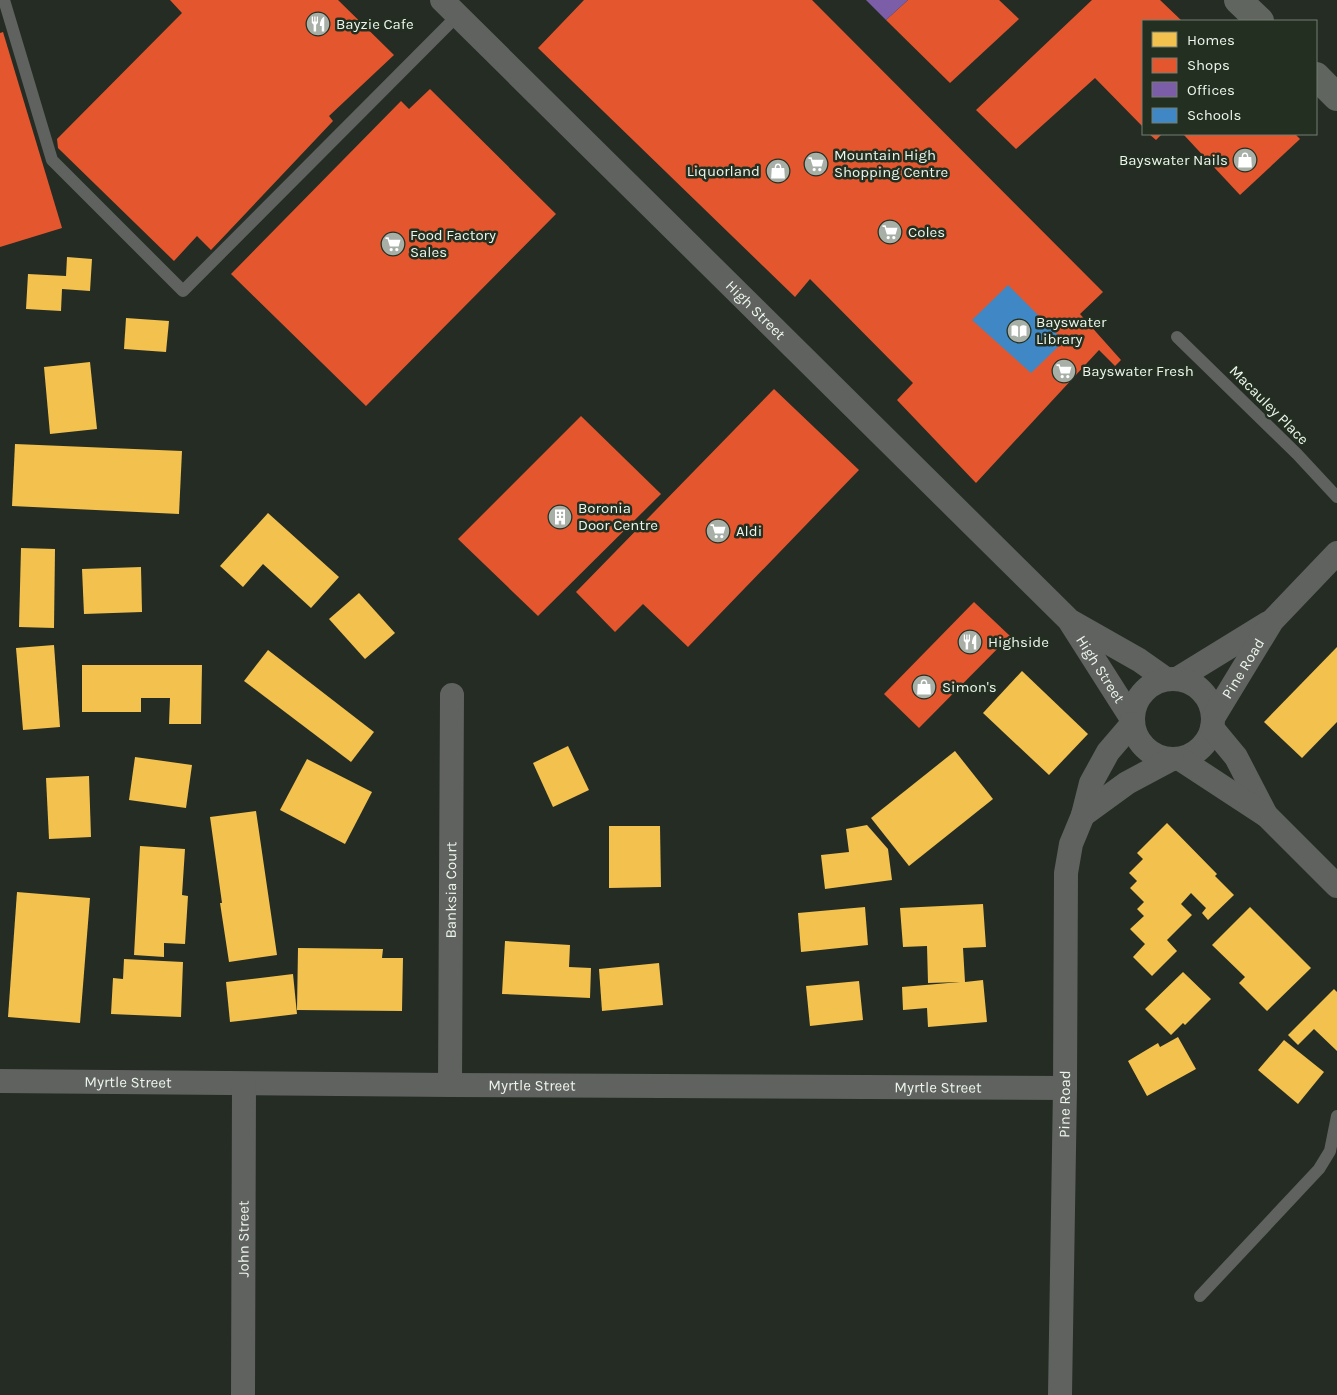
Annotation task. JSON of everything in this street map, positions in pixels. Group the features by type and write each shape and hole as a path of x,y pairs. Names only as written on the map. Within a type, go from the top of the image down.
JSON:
{"main road":[{"path":"1238,0 1259,20"},
{"path":"1317,77 1337,97"}],"street":[{"name":"High Street","path":"453,6 1068,620 1132,721"},
{"name":"Pine Road","path":"1213,723 1272,621 1337,553"},
{"name":"High Street","path":"1068,620 1172,679"},
{"name":"Pine Road","path":"1172,679 1272,621"},
{"path":"1267,816 1236,757 1213,723 1210,704 1202,692 1191,683 1172,679 1148,687 1136,701 1132,721 1137,738 1145,749 1157,756 1176,759 1267,816 1337,886"},
{"name":"Banksia Court","path":"450,1085 452,695"},
{"name":"Pine Road","path":"1060,1395 1066,873 1071,844 1083,816 1092,782 1108,752 1132,721"},
{"path":"1176,759 1195,753 1206,742 1213,723"},
{"name":"Pine Road","path":"1083,816 1127,783 1176,759"},
{"name":"Myrtle Street","path":"0,1081 1065,1088"},
{"name":"John Street","path":"243,1395 244,1084"}],"lane":[{"path":"4,0 52,160 184,291 453,6"},
{"name":"Macauley Place","path":"1177,337 1297,454 1337,497"},
{"path":"1200,1296 1319,1169 1330,1151 1337,1116"}],"building: Homes":[{"path":"67,257 92,259 90,291 62,289 61,311 26,309 28,274 66,276"},
{"path":"126,318 169,321 166,352 124,349"},
{"path":"90,362 97,429 50,434 44,367"},
{"path":"15,444 182,451 179,514 12,506"},
{"path":"268,513 339,577 311,608 263,564 243,587 220,566"},
{"path":"21,548 55,549 54,628 19,627"},
{"path":"141,567 142,612 84,614 82,569"},
{"path":"359,593 395,633 365,659 329,619"},
{"path":"54,645 60,727 23,730 16,648"},
{"path":"1337,647 1337,722 1302,758 1264,722"},
{"path":"268,650 374,732 351,762 244,681"},
{"path":"82,665 202,665 201,724 169,724 170,698 141,698 141,712 82,712"},
{"path":"1022,671 1088,734 1049,775 983,713"},
{"path":"568,746 589,790 553,807 533,763"},
{"path":"955,751 993,799 909,866 871,818"},
{"path":"135,757 192,765 186,808 129,800"},
{"path":"307,759 372,792 345,844 280,810"},
{"path":"89,776 91,837 49,839 46,778"},
{"path":"256,811 277,955 229,962 210,817"},
{"path":"1167,823 1217,874 1215,876 1234,895 1208,920 1202,913 1206,908 1191,893 1181,904 1192,915 1167,940 1177,951 1152,976 1133,957 1145,944 1130,929 1144,916 1137,909 1144,902 1130,888 1137,881 1129,873 1143,859 1137,853"},
{"path":"867,825 888,849 892,880 825,889 821,855 849,852 846,829"},
{"path":"609,826 660,826 661,887 609,888"},
{"path":"140,846 185,849 182,895 188,896 185,944 164,943 164,957 134,955"},
{"path":"17,892 90,898 80,1023 8,1017"},
{"path":"983,904 986,947 963,948 965,982 983,980 987,1022 928,1027 927,1008 903,1010 902,987 960,982 928,983 927,946 903,947 900,908"},
{"path":"865,907 868,945 801,952 798,913"},
{"path":"1250,907 1311,968 1267,1011 1239,983 1245,977 1212,945"},
{"path":"505,941 570,945 569,967 591,968 590,998 502,994"},
{"path":"298,948 383,949 382,958 403,958 402,1011 297,1010"},
{"path":"124,959 183,962 181,1017 111,1014 113,978 123,979"},
{"path":"659,963 663,1005 602,1011 599,969"},
{"path":"1183,972 1211,999 1185,1025 1183,1023 1171,1035 1145,1009"},
{"path":"293,974 297,1014 230,1022 226,982"},
{"path":"859,981 863,1020 810,1026 806,986"},
{"path":"1334,989 1337,992 1337,1051 1314,1029 1298,1045 1288,1035"},
{"path":"1178,1037 1196,1069 1147,1096 1128,1061 1158,1043 1160,1047"},
{"path":"1284,1040 1324,1072 1298,1104 1258,1070"}],"building: Shops":[{"path":"170,0 338,0 394,55 329,116 333,121 211,250 197,236 174,261 58,148 57,139 182,13"},
{"name":"Mountain High Shopping Centre","path":"584,0 812,0 1103,292 1080,314 1121,360 1115,366 1099,350 976,483 897,400 913,383 810,279 795,297 538,48"},
{"path":"908,0 999,0 1019,19 950,83 886,20"},
{"path":"1092,0 1160,0 1181,20 1142,20 1142,126 1095,78 1016,149 976,110"},
{"path":"3,32 62,228 0,247 0,33"},
{"name":"Food Factory Sales","path":"430,89 556,214 366,406 231,274 401,101 409,109"},
{"path":"1150,135 1161,135 1156,140"},
{"path":"1184,135 1296,135 1300,139 1240,195"},
{"name":"Aldi","path":"774,389 859,470 688,647 643,604 615,632 576,592"},
{"name":"Boronia Door Centre","path":"581,416 661,494 538,616 458,539"},
{"path":"974,602 1010,636 919,728 884,694"}],"building: Offices":[{"path":"866,0 908,0 886,20"}],"building: Schools":[{"name":"Bayswater Library","path":"1008,285 1064,341 1031,373 972,320"}],"place":[{"name":"Bayzie Cafe","path":"318,24"},
{"name":"Bayswater Nails","path":"1245,160"},
{"name":"Mountain High Shopping Centre","path":"816,164"},
{"name":"Liquorland","path":"778,171"},
{"name":"Coles","path":"890,232"},
{"name":"Food Factory Sales","path":"393,244"},
{"name":"Bayswater Library","path":"1019,331"},
{"name":"Bayswater Fresh","path":"1064,371"},
{"name":"Boronia Door Centre","path":"560,517"},
{"name":"Aldi","path":"718,531"},
{"name":"Highside","path":"970,642"},
{"name":"Simon's","path":"924,687"}]}
